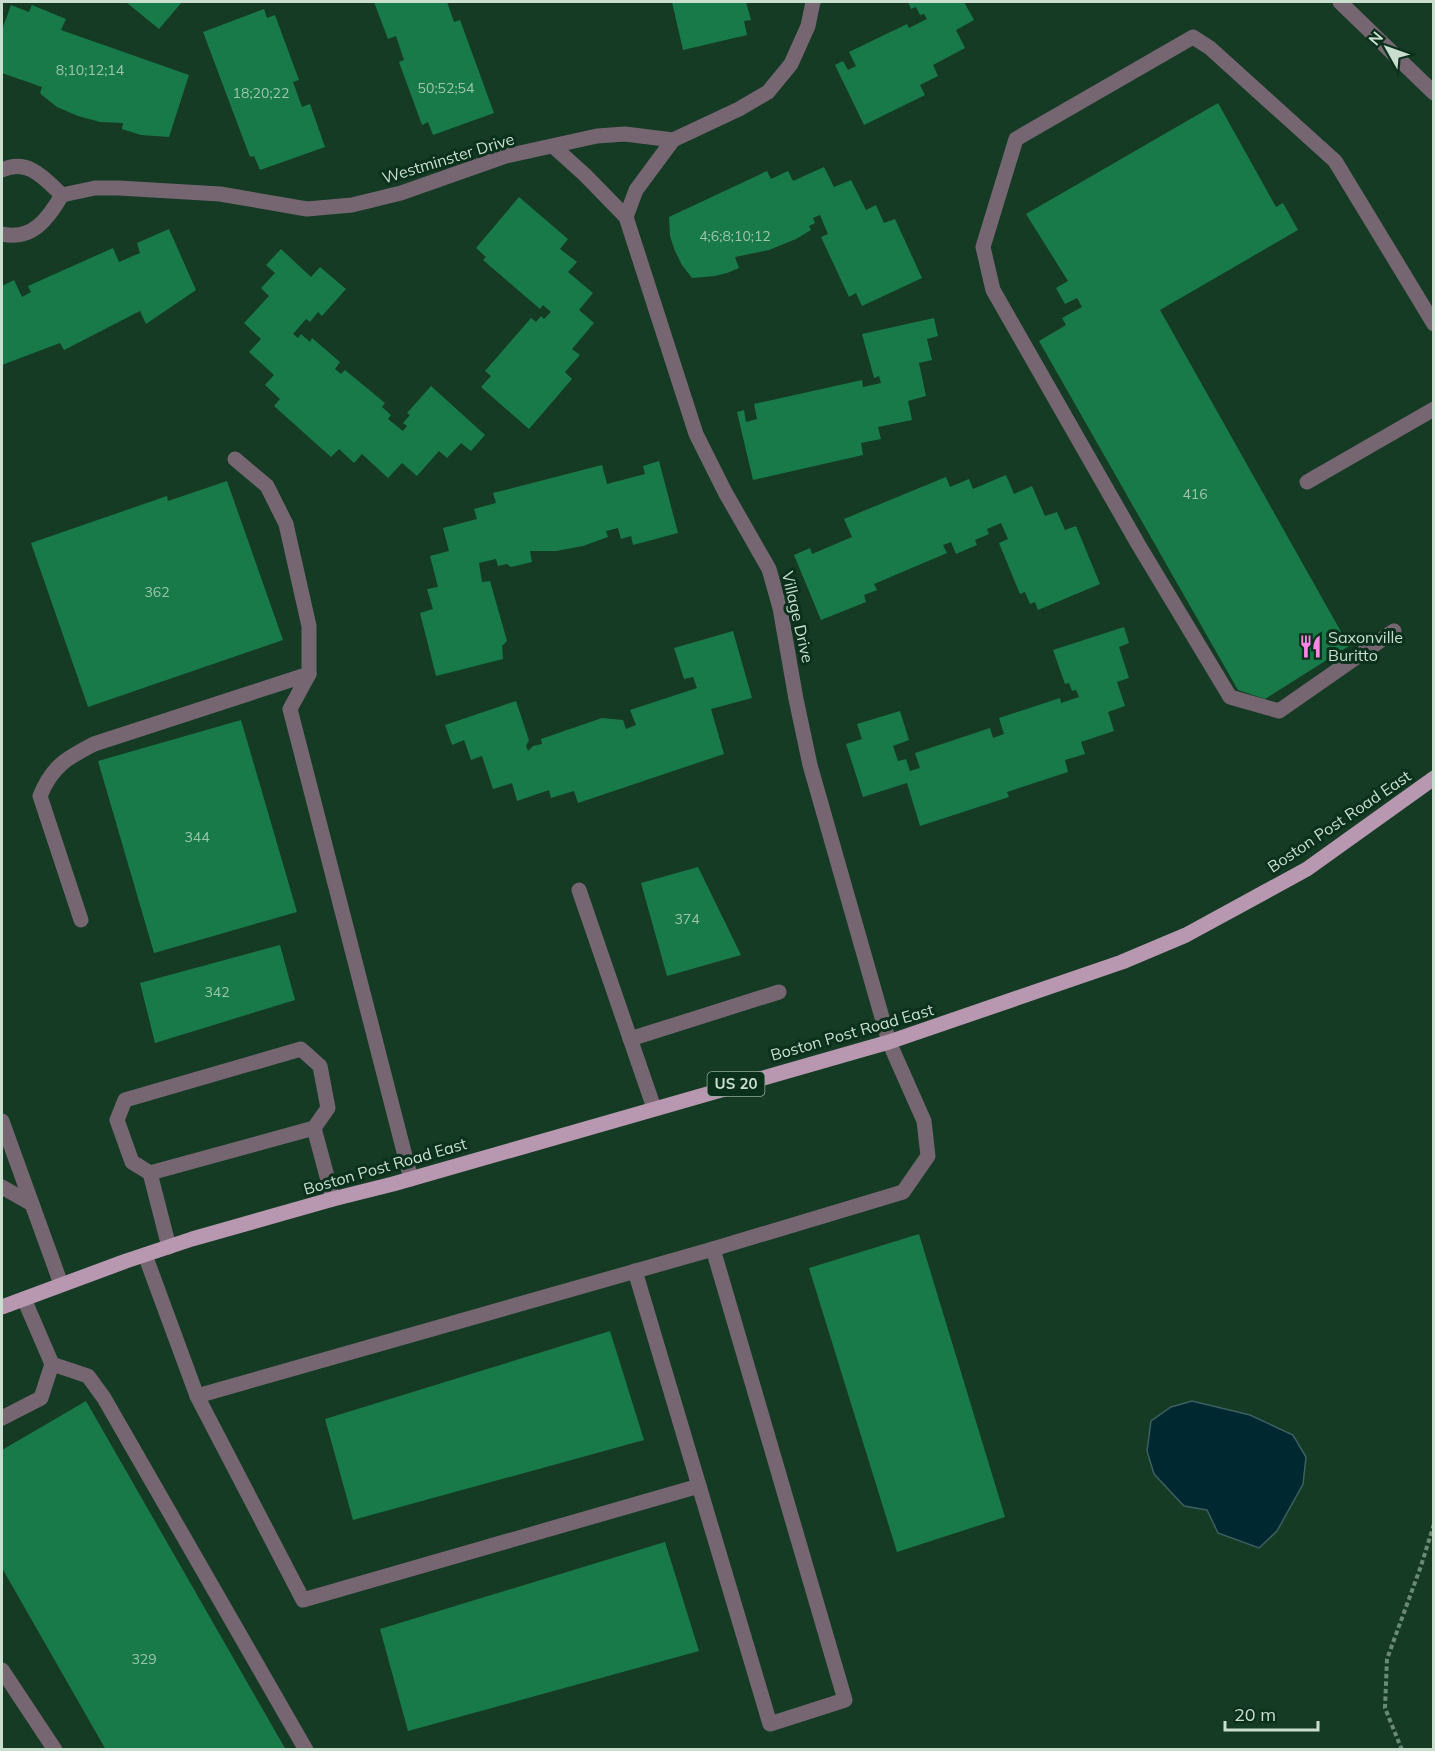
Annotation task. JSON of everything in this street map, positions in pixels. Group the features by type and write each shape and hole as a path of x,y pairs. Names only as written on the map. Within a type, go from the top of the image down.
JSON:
{"main road":[{"name":"Boston Post Road East","path":"2,1307 168,1247 889,1042 1122,962 1186,935 1307,869 1434,778"}],"street":[{"path":"626,217 636,190 674,140 739,109 768,92 791,64 808,26 813,2"},
{"path":"1340,2 1434,93"},
{"path":"1394,631 1279,711 1230,697 1138,544 993,290 983,247 1016,139 1193,37 1210,48 1335,161 1434,324"},
{"name":"Westminster Drive","path":"62,195 96,188 119,188 220,194 307,209 352,205 400,193 507,156 597,136 625,134 674,140"},
{"name":"Village Drive","path":"197,1396 713,1249 903,1192 928,1156 924,1122 889,1042 810,765 780,608 769,569 725,492 696,434 626,217 554,147"},
{"path":"2,170 13,165 36,170 62,195 51,213 31,232 12,236 2,234"},
{"path":"1307,482 1434,409"},
{"path":"235,459 267,486 286,524 309,626 309,674 290,709 411,1179"},
{"path":"81,920 40,796 47,780 68,757 94,744 309,674"},
{"path":"579,890 654,1108"},
{"path":"630,1039 779,992"},
{"path":"150,1173 314,1128 328,1108 320,1066 301,1048 125,1100 117,1120 132,1162 150,1173 168,1247"},
{"path":"2,1121 61,1284"},
{"path":"314,1128 333,1199"},
{"path":"2,1187 32,1204"},
{"path":"635,1271 770,1724 845,1700 713,1249"},
{"path":"145,1255 197,1396 303,1600 699,1486"},
{"path":"2,1418 41,1398 52,1364 24,1299"},
{"path":"52,1364 88,1376 104,1398 306,1749"},
{"path":"2,1670 55,1749"}],"path":[{"path":"1402,1749 1385,1708 1387,1659 1434,1524"}],"water":[{"path":"1192,1401 1250,1415 1293,1435 1306,1457 1303,1484 1277,1531 1259,1548 1218,1533 1207,1510 1184,1506 1154,1474 1147,1451 1151,1421 1171,1407"}],"building":[{"path":"126,2 182,2 159,29"},
{"path":"374,2 447,2 454,22 460,20 494,113 433,135 428,122 422,125 399,62 404,60 396,36 388,39"},
{"path":"672,2 746,2 751,20 744,21 747,35 683,50"},
{"path":"908,2 964,2 974,20 956,30 965,48 933,65 938,76 920,85 925,95 864,125 835,65 843,61 848,70 856,66 849,52 907,24 909,28 927,19 924,14 920,15 916,7 911,9"},
{"path":"11,5 29,12 32,5 66,19 61,30 189,75 169,137 141,135 122,129 123,123 100,122 78,116 57,107 43,96 40,93 42,87 2,73 2,30"},
{"path":"264,9 267,18 275,15 299,80 293,82 302,107 310,104 325,147 260,170 254,156 250,157 203,32"},
{"path":"1218,103 1276,207 1283,203 1298,230 1160,310 1349,646 1265,699 1238,690 1039,341 1066,325 1062,318 1082,307 1077,298 1065,304 1056,288 1068,281 1026,214"},
{"path":"824,167 834,187 851,180 866,210 876,205 884,223 895,219 922,278 862,306 856,293 849,297 821,237 828,234 820,215 813,218 815,223 809,226 811,230 796,239 769,250 735,257 739,268 727,273 692,278 682,265 670,236 669,217 767,171 771,179 788,171 793,181"},
{"path":"519,197 568,239 560,249 577,262 568,272 593,293 579,310 594,323 572,349 580,355 565,372 572,379 529,429 481,387 491,376 485,371 531,318 536,322 541,316 544,319 551,312 543,305 540,309 483,260 486,257 476,248"},
{"path":"169,229 196,290 146,324 140,311 64,350 60,343 2,365 2,286 14,280 22,297 31,292 28,286 113,248 119,262 140,253 137,243"},
{"path":"281,249 311,277 320,267 346,289 322,316 318,312 310,322 306,319 293,334 298,338 301,334 310,342 312,338 340,362 335,369 341,374 345,370 385,403 382,407 391,415 388,419 403,431 407,426 403,423 410,415 407,413 431,386 485,435 471,451 461,443 447,458 439,451 417,476 402,463 388,478 362,454 354,463 339,449 331,457 274,406 280,399 265,385 274,375 249,352 261,339 244,323 269,296 261,288 275,273 266,265"},
{"path":"934,318 938,336 927,339 932,360 919,363 926,396 908,401 912,420 878,427 881,439 861,443 863,455 753,480 737,412 744,410 746,422 757,419 754,404 862,380 863,387 881,383 879,376 874,378 862,334"},
{"path":"659,461 678,533 633,545 631,536 621,539 618,528 606,531 608,537 583,546 556,551 530,551 532,562 511,567 507,564 498,566 496,559 479,563 482,582 490,581 507,641 502,646 503,659 436,676 420,613 433,609 427,589 438,587 430,556 449,551 443,528 477,519 474,509 496,503 493,493 602,465 607,484 645,474 643,466"},
{"path":"1006,475 1014,494 1032,486 1045,516 1057,512 1065,530 1076,526 1100,584 1038,610 1035,602 1030,604 1025,592 1020,594 999,543 1008,539 1001,523 987,529 989,534 975,540 977,545 956,554 951,542 943,545 947,553 874,584 877,590 864,595 866,602 821,620 794,555 810,548 812,554 852,537 844,519 946,477 950,487 969,479 973,489"},
{"path":"227,481 283,640 88,707 31,543 167,496 168,501"},
{"path":"1124,627 1129,643 1119,647 1129,678 1117,682 1125,706 1108,712 1114,731 1081,742 1085,754 1065,760 1068,772 1007,792 1009,797 920,826 907,783 863,797 846,744 862,739 857,724 900,711 909,740 893,746 898,761 906,759 910,771 920,768 915,753 990,728 993,738 1004,734 999,718 1060,698 1061,703 1079,697 1076,690 1072,691 1069,683 1065,684 1053,650"},
{"path":"733,631 752,698 711,709 724,754 578,803 574,791 551,798 549,790 517,801 512,783 493,789 482,756 471,760 464,740 452,745 445,725 516,701 529,740 526,746 528,751 533,746 542,744 541,739 602,718 623,720 626,729 636,725 630,710 697,688 693,677 684,679 674,648"},
{"path":"241,720 297,912 154,953 98,761"},
{"path":"698,867 741,955 667,976 641,883"},
{"path":"280,945 295,1000 155,1043 140,983"},
{"path":"919,1234 1005,1517 897,1552 809,1268"},
{"path":"610,1331 644,1440 353,1520 325,1419"},
{"path":"86,1401 286,1750 106,1750 2,1568 2,1450"},
{"path":"665,1542 699,1651 408,1731 380,1629"}],"place":[{"name":"Saxonville Buritto","path":"1310,646"}]}
